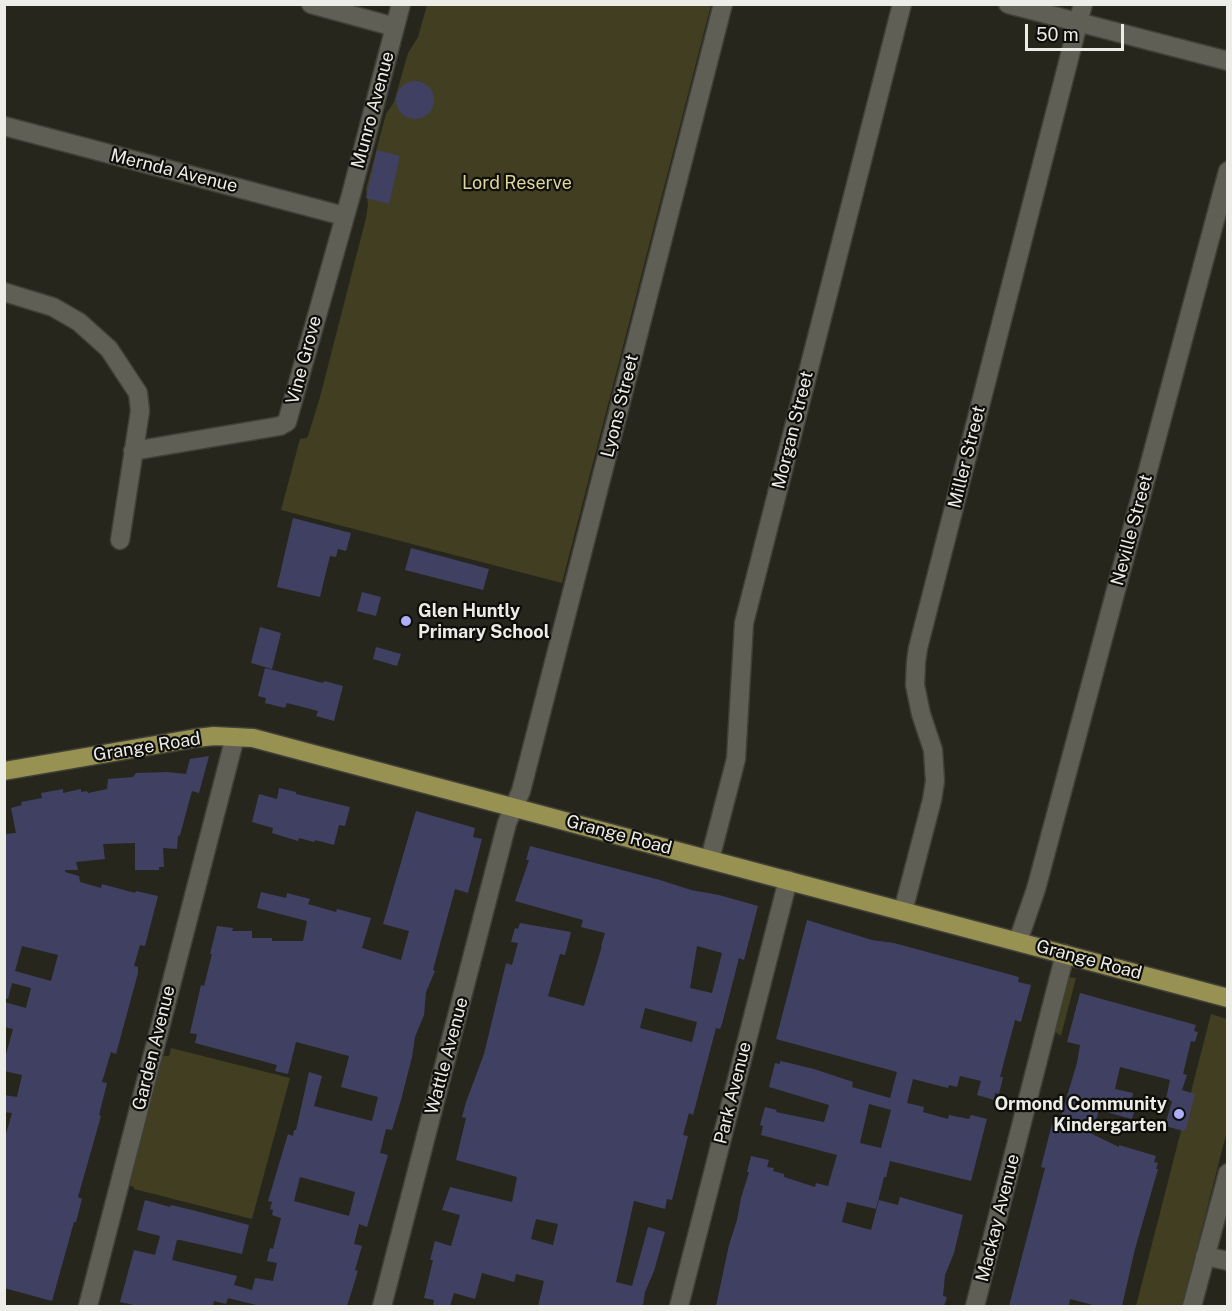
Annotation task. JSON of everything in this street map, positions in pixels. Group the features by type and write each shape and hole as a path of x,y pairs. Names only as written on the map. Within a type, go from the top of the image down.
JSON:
{"main road":[{"name":"Grange Road","path":"4,771 176,741 229,737 276,743 1227,998"}],"street":[{"path":"311,4 395,27"},
{"name":"Munro Avenue","path":"344,216 401,4"},
{"name":"Lyons Street","path":"514,807 519,796 723,4"},
{"name":"Morgan Street","path":"710,859 736,759 742,641 746,614 902,4"},
{"path":"1008,4 1081,13 1227,61"},
{"name":"Miller Street","path":"903,911 935,781 933,750 916,693 917,655 1081,13"},
{"name":"Mernda Avenue","path":"4,126 344,216"},
{"name":"Neville Street","path":"1022,943 1227,171"},
{"name":"Vine Grove","path":"133,451 280,426 287,422 344,216"},
{"path":"4,292 34,300 67,314 85,327 109,349 133,386 139,400 140,411 120,540"},
{"name":"Garden Avenue","path":"88,1306 220,790 229,737"},
{"name":"Wattle Avenue","path":"382,1306 507,823 514,807"},
{"name":"Park Avenue","path":"679,1306 788,880"},
{"name":"Mackay Avenue","path":"975,1306 1065,954"},
{"path":"1192,1306 1227,1173"},
{"path":"1205,1256 1227,1261"}],"green space":[{"name":"Lord Reserve","path":"427,5 711,5 562,583 281,510 300,439 308,436 320,397 366,218 368,205 366,189 386,114 394,102 408,53 418,37"},
{"path":"1068,977 1076,978 1061,1036 1054,1031"},
{"path":"1211,1014 1227,1019 1227,1131 1182,1306 1136,1306"},
{"path":"171,1048 290,1078 252,1219 134,1189 129,1185 161,1056 169,1056"}],"building":[{"path":"415,81 429,86 434,100 429,114 415,119 401,114 396,100 401,86"},
{"path":"377,150 400,156 389,204 366,198"},
{"path":"293,518 351,533 346,551 338,549 336,557 330,556 320,597 277,587"},
{"path":"411,548 489,569 483,590 405,570"},
{"path":"362,592 381,597 376,616 357,611"},
{"path":"260,627 281,633 272,669 251,663"},
{"path":"376,647 401,654 397,666 373,659"},
{"path":"265,668 343,686 334,721 316,716 318,711 287,703 285,708 265,703 266,698 258,696"},
{"path":"209,756 199,793 192,791 178,836 177,849 163,848 164,867 159,867 159,870 135,870 135,843 103,844 105,859 76,862 78,870 65,870 65,872 79,876 80,882 101,888 102,884 135,893 136,891 158,896 145,946 140,945 134,966 138,967 138,973 116,1054 111,1052 102,1082 107,1083 99,1115 101,1116 78,1197 82,1199 76,1222 74,1222 52,1301 4,1288 4,1141 12,1113 4,1112 4,1095 17,1097 22,1075 4,1071 4,1062 13,1029 4,1027 4,1002 26,1008 31,988 12,983 8,999 4,998 4,834 16,833 11,808 22,805 21,802 42,798 41,793 63,789 63,793 81,789 81,792 87,791 88,793 107,789 108,779 133,777 136,773 186,774 190,759","holes":["22,946 58,955 51,981 15,971"]},
{"path":"279,788 350,807 345,826 339,825 334,845 299,838 298,841 272,833 273,828 252,822 259,794 277,799"},
{"path":"416,811 475,828 473,837 482,839 468,893 455,889 433,970 435,971 426,992 424,1015 415,1037 401,1100 392,1130 386,1129 380,1153 388,1155 367,1227 359,1224 354,1244 362,1246 355,1270 358,1271 347,1306 260,1306 228,1298 226,1304 214,1301 213,1306 138,1306 120,1302 134,1250 155,1255 160,1236 137,1230 145,1200 249,1225 242,1254 177,1240 172,1260 237,1276 234,1285 252,1290 255,1278 273,1281 277,1263 267,1261 270,1248 273,1249 281,1218 272,1215 273,1210 270,1209 272,1202 268,1201 288,1134 293,1136 296,1130 309,1072 322,1076 314,1106 372,1121 378,1097 341,1087 349,1056 296,1042 288,1074 275,1071 277,1065 195,1043 197,1034 190,1033 201,985 204,986 217,926 233,928 232,931 252,931 252,938 272,938 272,941 303,941 307,921 257,908 261,892 286,898 287,893 310,899 308,904 371,918 362,948 401,960 409,931 383,924","holes":["300,1177 355,1192 349,1216 294,1201"]},
{"path":"530,846 758,906 744,960 739,958 722,1024 720,1029 716,1028 693,1115 689,1113 683,1135 688,1136 672,1200 667,1199 665,1209 634,1201 616,1282 632,1286 648,1227 665,1232 654,1271 645,1292 643,1306 538,1306 544,1281 516,1274 514,1282 482,1273 475,1299 454,1293 450,1306 433,1305 434,1300 424,1298 435,1241 451,1246 460,1215 442,1210 450,1187 512,1202 517,1177 456,1160 466,1118 462,1117 466,1102 484,1054 506,963 512,965 518,943 511,942 515,928 518,929 520,923 571,932 565,955 560,954 548,996 584,1006 602,946 605,933 581,927 583,920 515,901 529,860 526,860","holes":["697,946 722,953 712,993 690,988","645,1008 697,1022 692,1042 640,1028","536,1219 558,1224 553,1245 531,1239"]},
{"path":"807,920 872,940 894,943 1019,977 1018,982 1031,985 1021,1022 1015,1020 1000,1077 1003,1077 999,1094 995,1093 994,1100 977,1095 981,1081 960,1076 957,1087 949,1085 948,1088 913,1079 907,1103 924,1107 923,1112 948,1119 949,1115 969,1119 971,1115 987,1119 971,1181 890,1161 876,1209 847,1202 842,1222 871,1230 879,1200 898,1205 900,1197 963,1215 954,1253 945,1275 943,1296 947,1297 944,1306 716,1306 751,1156 769,1160 767,1167 774,1168 773,1171 784,1174 784,1177 815,1187 816,1183 828,1186 837,1155 761,1135 763,1126 760,1125 765,1107 777,1110 776,1112 824,1122 829,1105 769,1087 775,1063 780,1064 780,1061 814,1069 853,1082 852,1087 890,1098 897,1072 776,1039","holes":["869,1104 891,1110 881,1148 860,1143"]},
{"path":"1080,993 1196,1025 1194,1031 1198,1032 1195,1042 1191,1041 1183,1074 1187,1075 1182,1090 1195,1094 1186,1129 1184,1131 1165,1126 1172,1101 1166,1099 1170,1080 1120,1067 1115,1089 1133,1093 1131,1104 1136,1105 1132,1119 1099,1110 1092,1134 1119,1147 1119,1145 1156,1156 1154,1162 1158,1163 1122,1306 1097,1306 1070,1299 1069,1306 1009,1306 1045,1168 1041,1167 1052,1124 1058,1126 1077,1063 1080,1045 1067,1042"}],"place":[{"name":"Glen Huntly Primary School","path":"406,621"},
{"name":"Ormond Community Kindergarten","path":"1179,1114"}]}
